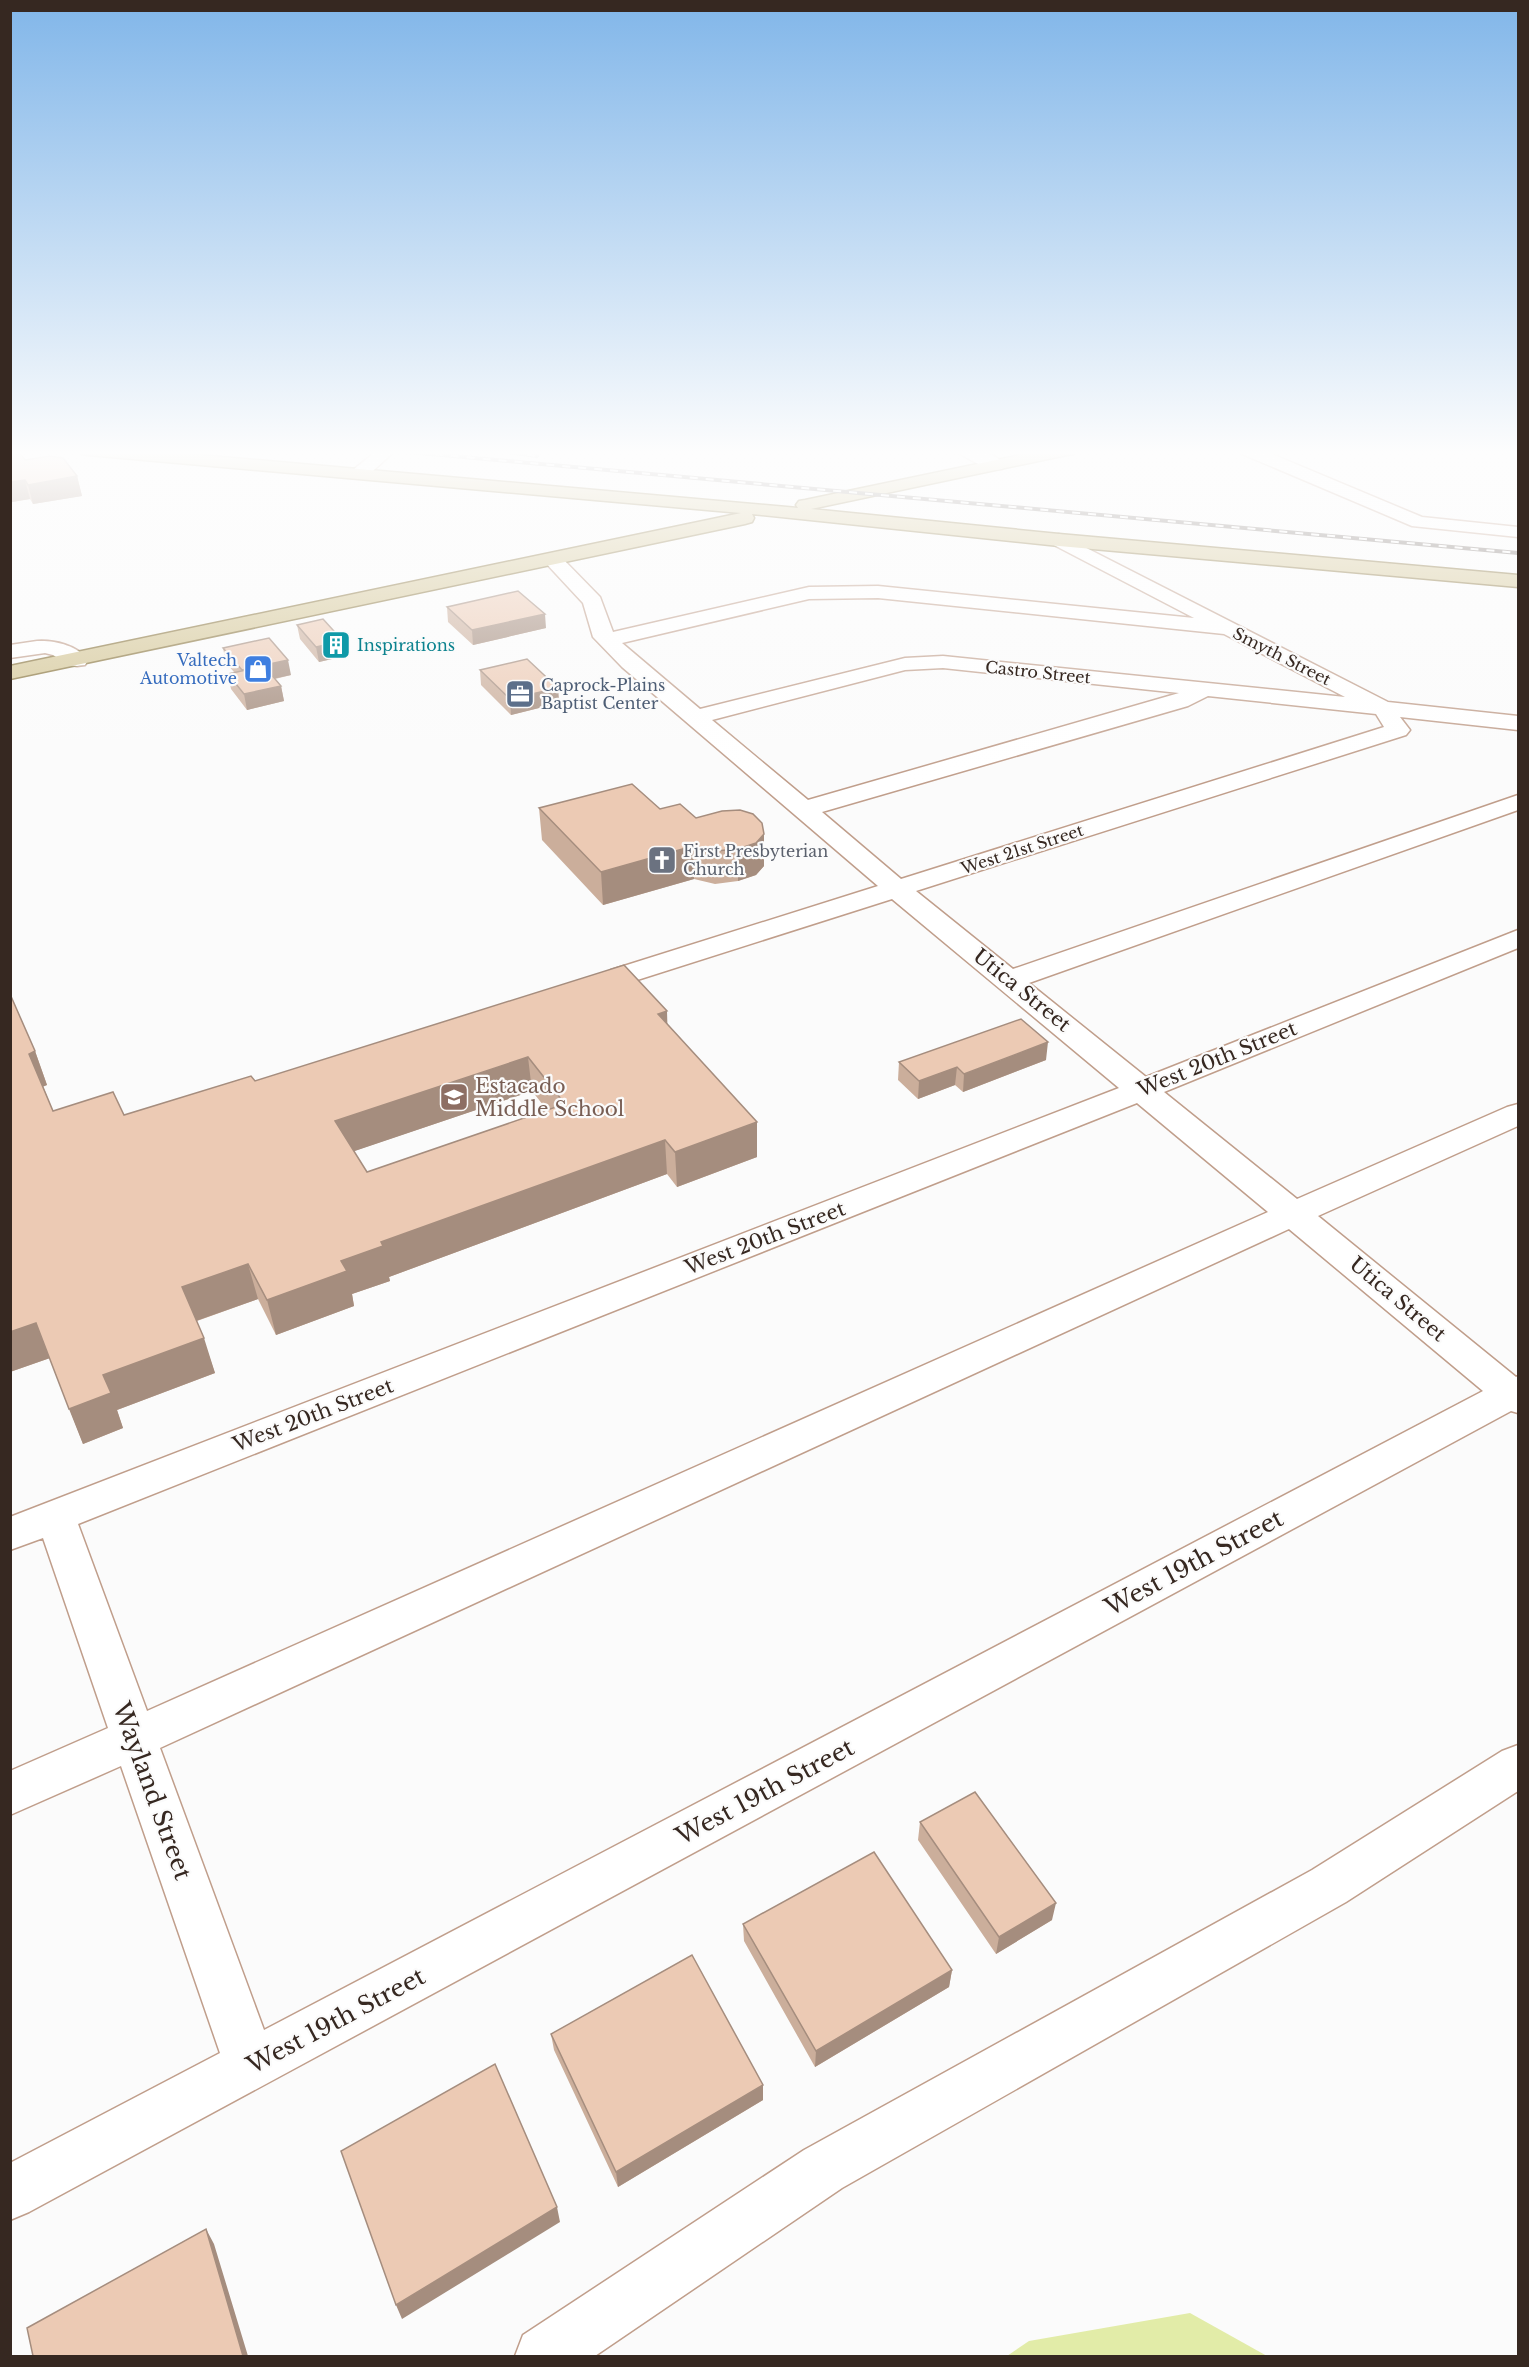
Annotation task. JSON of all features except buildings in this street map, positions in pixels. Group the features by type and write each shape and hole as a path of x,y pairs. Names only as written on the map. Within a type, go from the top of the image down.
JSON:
{"main road":[{"path":"14,669 77,660 551,560"},
{"path":"1288,560 1518,581"}],"street":[{"name":"Utica Street","path":"553,560 593,601 604,637 897,889 1516,1394"},
{"name":"Smyth Street","path":"1099,560 1383,708 1518,723"},
{"path":"608,640 821,592 878,592 1229,628"},
{"path":"10,652 45,646 64,650 77,660"},
{"name":"Castro Street","path":"697,717 905,664 943,662 1383,708"},
{"path":"805,809 1180,702 1205,689"},
{"name":"West 21st Street","path":"621,976 1398,730 1383,708"},
{"path":"1010,980 1518,802"},
{"name":"West 20th Street","path":"10,1534 1144,1089 1518,938"},
{"path":"10,1794 1294,1213 1518,1114"},
{"name":"West 19th Street","path":"10,2193 1516,1394"},
{"name":"Wayland Street","path":"56,1516 251,2066"},
{"path":"544,2356 824,2169 1329,1886 1518,1766"}],"green space":[{"path":"1190,2313 1267,2356 1007,2356 1029,2341"}],"place":[{"name":"Inspirations","path":"336,645"},
{"name":"Valtech Automotive","path":"258,669"},
{"name":"Caprock-Plains Baptist Center","path":"520,694"},
{"name":"First Presbyterian Church","path":"662,860"},
{"name":"Estacado Middle School","path":"454,1097"}]}
